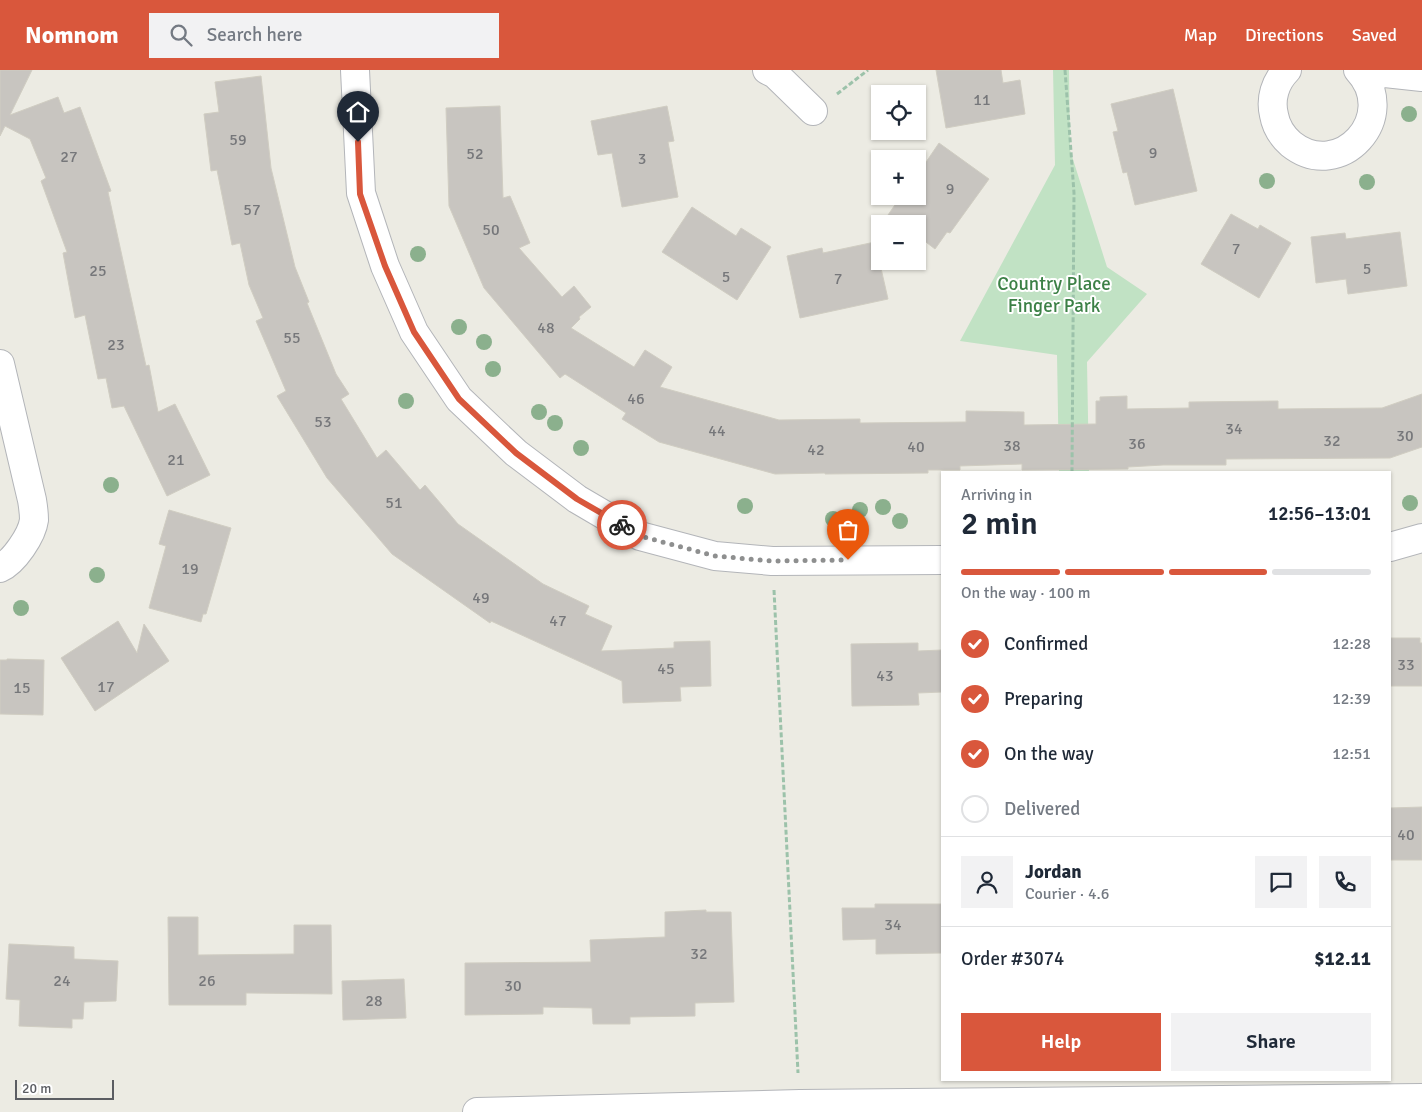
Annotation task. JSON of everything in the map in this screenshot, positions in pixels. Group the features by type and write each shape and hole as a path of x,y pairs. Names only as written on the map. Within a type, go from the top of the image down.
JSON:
{"street":[{"path":"355,70 360,194 385,266 414,332 459,399 516,453 577,499 640,536 715,556 772,561 941,560"},
{"path":"767,70 775,74 813,111"},
{"path":"1287,70 1274,90 1272,107 1275,123 1284,138 1297,148 1313,155 1329,155 1345,150 1359,140 1368,126 1372,110 1371,93 1361,74 1385,73 1422,77"},
{"path":"0,364 32,500 34,518 32,530 23,544 4,566 0,568"},
{"path":"1391,547 1422,538"},
{"path":"477,1112 1422,1098"}],"path":[{"path":"813,111 868,70"},
{"path":"1065,70 1074,193 1072,471"},
{"path":"772,561 800,1108"}],"green space":[{"name":"Country Place Finger Park","path":"1053,70 1069,70 1070,150 1107,267 1147,294 1087,362 1089,471 1059,471 1057,355 960,341 1055,165"}],"building":[{"path":"0,70 32,70 10,115 58,97 64,113 80,107 111,191 108,192 146,366 149,365 158,412 175,404 210,475 167,496 124,406 112,408 106,378 98,379 85,315 75,318 63,253 67,252 41,181 46,178 30,139 5,126 0,136"},
{"path":"936,70 1001,70 1003,83 1020,80 1025,114 946,128"},
{"path":"261,76 271,168 295,267 309,302 307,303 336,374 349,394 341,399 377,458 386,450 420,490 425,485 458,524 543,584 589,606 585,614 612,626 601,651 674,648 674,642 710,641 711,686 680,687 681,701 623,703 622,681 491,621 490,623 392,554 327,478 277,396 286,391 256,321 263,318 249,285 240,243 232,245 217,170 211,171 204,114 219,112 215,82"},
{"path":"1173,89 1197,191 1135,205 1127,172 1123,173 1113,132 1118,131 1111,104"},
{"path":"500,106 503,198 510,196 530,243 519,248 562,297 574,286 591,307 579,317 580,319 571,328 634,367 645,350 672,367 660,387 779,420 860,419 860,423 966,422 966,411 1024,412 1024,425 1096,424 1096,401 1100,401 1100,397 1127,396 1127,409 1189,408 1189,402 1278,401 1278,409 1382,408 1422,394 1422,447 1390,458 1226,459 1226,465 1163,465 1128,467 1128,469 1022,470 1022,464 960,466 960,470 928,470 928,473 775,474 659,442 622,419 626,413 565,374 560,378 484,288 449,206 446,108"},
{"path":"667,106 674,141 668,142 678,197 622,207 612,153 598,155 591,121"},
{"path":"939,143 989,179 950,233 947,232 935,249 926,242 926,215 888,215 895,205 926,205 926,162"},
{"path":"692,207 736,236 741,228 771,247 737,300 662,252"},
{"path":"1231,214 1258,229 1260,225 1291,243 1259,298 1201,264"},
{"path":"1400,232 1407,286 1348,294 1346,279 1316,283 1311,237 1345,233 1346,239"},
{"path":"871,243 871,270 881,270 888,299 800,318 787,256 822,248 823,253"},
{"path":"169,510 231,528 206,614 203,614 201,622 149,608 166,546 159,544"},
{"path":"118,621 137,653 144,624 169,661 95,711 61,658"},
{"path":"1391,638 1420,638 1420,643 1422,643 1422,686 1391,686"},
{"path":"918,643 918,651 941,650 941,692 918,693 919,705 852,706 851,644"},
{"path":"0,660 44,660 43,715 0,714"},
{"path":"1422,807 1422,860 1391,860 1391,808"},
{"path":"875,904 941,904 941,953 876,954 876,939 843,940 842,908 875,908"},
{"path":"706,910 706,912 731,912 734,1002 695,1003 695,1016 630,1017 630,1024 593,1024 592,1008 543,1007 543,1014 465,1015 465,963 591,962 590,940 665,937 665,912"},
{"path":"168,917 198,917 198,955 294,954 294,925 331,925 332,994 246,993 246,1005 169,1005"},
{"path":"9,944 74,947 74,959 118,961 116,1001 84,1002 83,1019 72,1019 72,1028 19,1026 20,1000 6,999"},
{"path":"404,979 406,1018 343,1020 342,981"}],"way so far":[{"path":"622,525 640,536 715,556 772,561 848,560"}],"route":[{"path":"358,142 360,194 385,266 414,332 459,399 516,453 577,499 622,525"}]}
